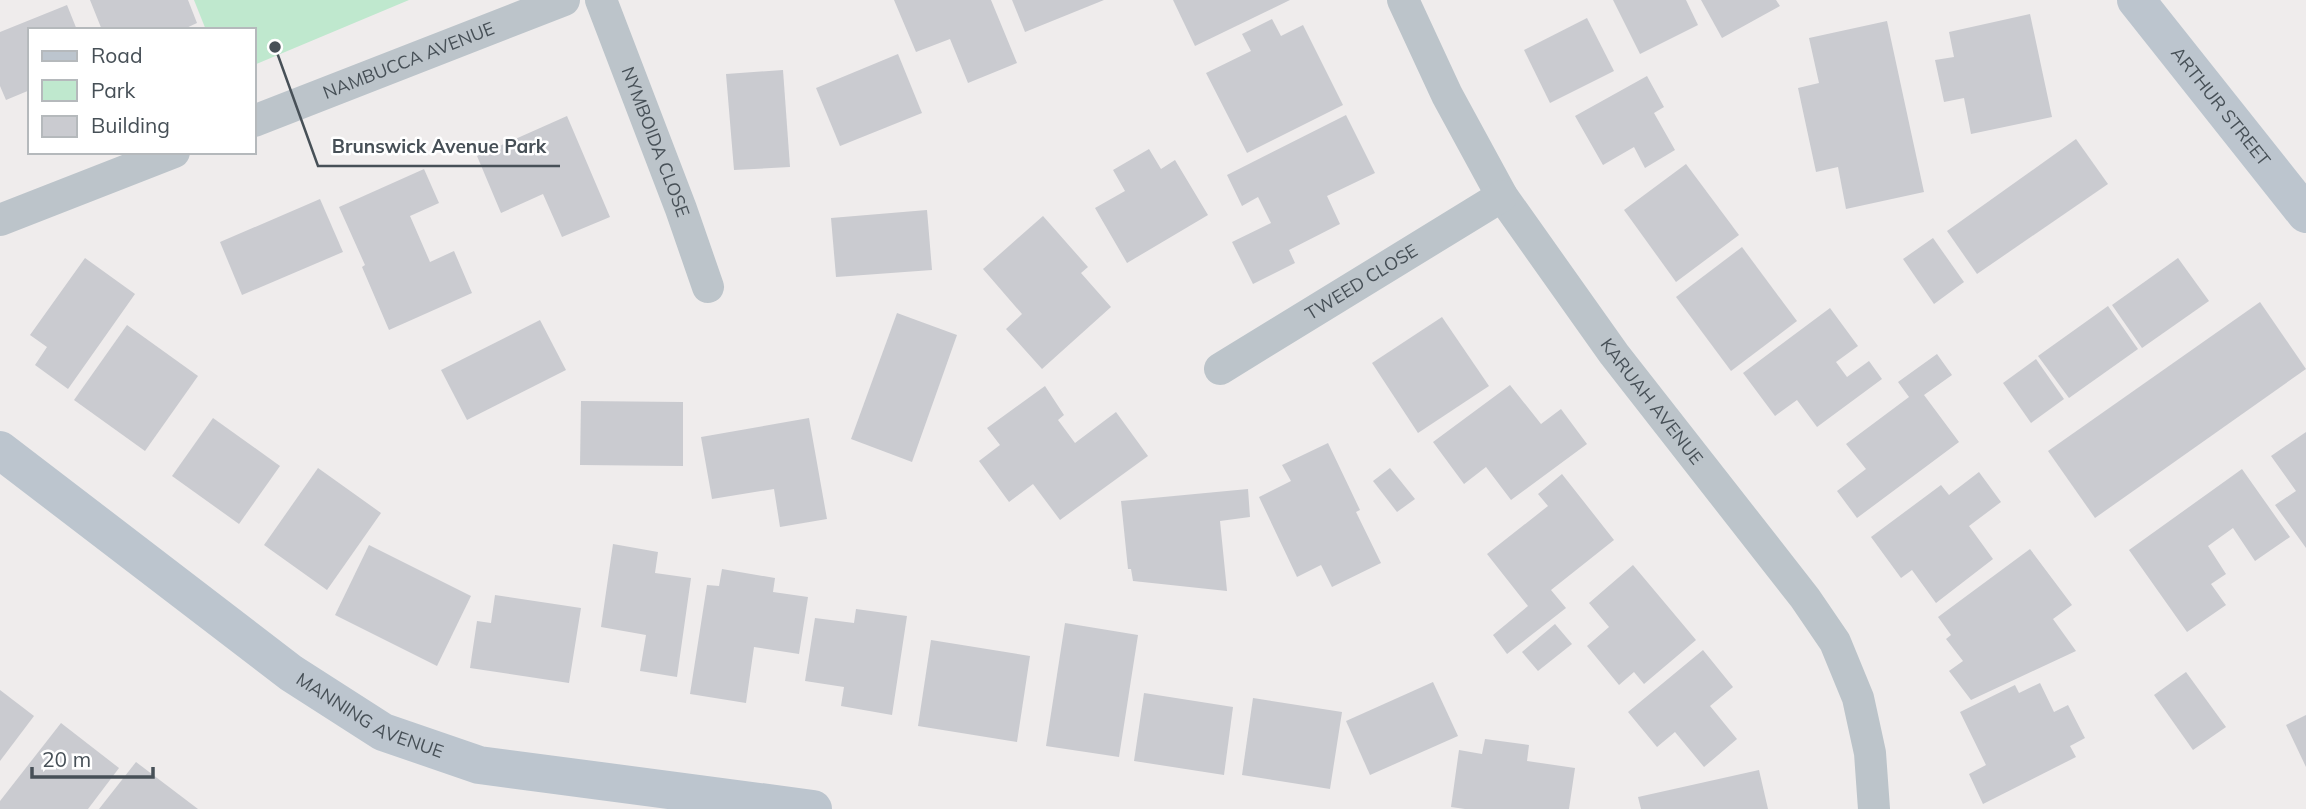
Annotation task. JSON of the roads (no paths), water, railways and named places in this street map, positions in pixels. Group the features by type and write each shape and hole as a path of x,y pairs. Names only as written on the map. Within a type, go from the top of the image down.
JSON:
{"street":[{"name":"NAMBUCCA AVENUE","path":"256,120 564,0"},
{"name":"NYMBOIDA CLOSE","path":"601,0 708,287"},
{"name":"KARUAH AVENUE","path":"1403,0 1447,94 1502,196 1614,354 1805,598 1835,642 1858,698 1870,753 1874,809"},
{"name":"ARTHUR STREET","path":"2136,0 2306,214"},
{"path":"0,220 169,154"},
{"name":"TWEED CLOSE","path":"1220,369 1502,196"},
{"name":"MANNING AVENUE","path":"0,450 290,673 383,732 479,765 678,800 813,809"}],"place":[{"name":"Brunswick Avenue Park","path":"275,47"}]}
